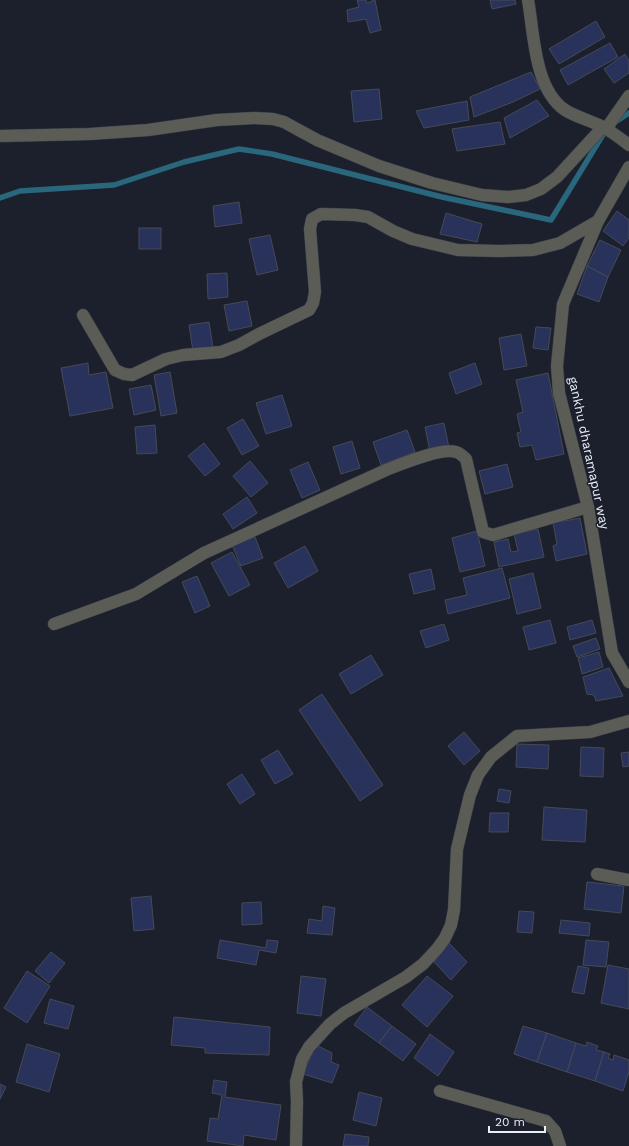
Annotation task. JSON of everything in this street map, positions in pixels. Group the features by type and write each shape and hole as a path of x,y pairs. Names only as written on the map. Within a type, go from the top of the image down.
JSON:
{"street":[{"path":"528,0 536,54 550,95 565,110 605,128 629,145"},
{"path":"0,136 90,134 148,130 216,120 254,118 273,119 284,122 317,140 379,166 432,183 482,195 508,197 526,194 541,189 556,177 605,128 629,96"},
{"name":"gankhu dharamapur way","path":"629,167 598,221 563,304 557,366 559,393 588,507 612,653 629,682"},
{"path":"83,315 115,370 124,374 132,375 166,359 184,355 221,352 239,345 309,310 313,303 315,292 310,229 312,219 321,214 355,215 368,218 412,240 458,250 533,250 560,243 598,221"},
{"path":"54,624 136,594 204,553 386,470 437,452 454,451 466,459 483,532 493,534 588,507"},
{"path":"296,1146 296,1082 302,1059 310,1047 330,1024 344,1013 406,977 423,964 445,938 451,925 454,910 457,849 470,795 478,775 491,757 517,736 590,732 629,721"},
{"path":"597,874 629,880"},
{"path":"440,1091 546,1121 555,1131 560,1146"}],"building":[{"path":"357,0 366,0 367,3 375,0 381,30 370,33 366,19 348,22 347,10 359,7"},
{"path":"490,0 515,0 516,4 492,9"},
{"path":"596,21 605,37 559,64 549,49"},
{"path":"610,43 618,57 568,85 560,70"},
{"path":"625,54 629,61 629,73 614,83 604,69"},
{"path":"531,72 540,89 513,102 474,117 470,97"},
{"path":"379,89 382,119 354,122 351,91"},
{"path":"537,100 549,116 510,138 504,118"},
{"path":"467,101 469,120 424,128 416,111"},
{"path":"500,122 505,144 457,151 452,129"},
{"path":"239,202 242,223 215,227 213,206"},
{"path":"617,211 629,220 629,238 623,246 603,231"},
{"path":"446,213 482,224 477,242 440,234"},
{"path":"139,228 161,228 161,249 139,249"},
{"path":"270,235 278,270 257,275 249,239"},
{"path":"600,240 621,250 608,277 587,266"},
{"path":"587,266 608,277 599,302 577,294"},
{"path":"227,273 228,297 208,299 207,274"},
{"path":"247,301 252,326 229,331 224,305"},
{"path":"209,322 213,348 193,351 189,325"},
{"path":"536,327 551,328 548,350 533,348"},
{"path":"521,334 527,366 504,370 499,338"},
{"path":"88,363 89,375 106,372 113,408 70,416 61,368"},
{"path":"475,363 482,384 456,394 449,373"},
{"path":"170,372 177,413 161,416 154,375"},
{"path":"548,373 564,454 536,460 532,445 520,447 517,433 521,432 517,414 523,412 516,380"},
{"path":"151,385 156,410 134,415 129,389"},
{"path":"282,395 292,426 266,434 256,403"},
{"path":"243,419 259,446 242,455 227,428"},
{"path":"444,423 449,448 430,452 425,427"},
{"path":"155,425 157,453 137,454 135,427"},
{"path":"407,430 415,452 381,465 373,442"},
{"path":"352,441 360,468 341,474 333,447"},
{"path":"204,443 220,464 205,476 188,456"},
{"path":"250,461 268,483 251,497 233,476"},
{"path":"308,462 320,490 302,498 290,470"},
{"path":"507,464 513,487 485,494 479,471"},
{"path":"247,497 257,513 233,529 223,514"},
{"path":"580,518 587,554 556,561 553,546 557,544 553,523"},
{"path":"538,529 544,557 499,567 494,542 508,539 511,552 518,551 514,534"},
{"path":"477,531 485,566 460,572 452,538"},
{"path":"255,537 263,558 241,566 232,545"},
{"path":"305,546 318,571 288,588 274,563"},
{"path":"232,552 250,585 229,596 211,563"},
{"path":"502,568 510,598 448,614 445,600 467,595 463,578"},
{"path":"431,569 435,589 414,594 409,574"},
{"path":"533,573 541,608 517,614 509,579"},
{"path":"197,576 210,606 195,613 182,582"},
{"path":"550,620 556,643 529,650 523,627"},
{"path":"592,620 596,633 570,640 567,627"},
{"path":"444,624 449,640 426,648 420,631"},
{"path":"596,638 600,649 577,657 573,646"},
{"path":"599,652 603,667 582,674 578,658"},
{"path":"371,655 383,675 351,694 339,674"},
{"path":"609,668 623,696 596,701 594,695 587,694 583,677"},
{"path":"322,694 383,785 360,801 299,710"},
{"path":"464,732 480,751 464,765 448,746"},
{"path":"517,744 549,745 548,769 516,767"},
{"path":"581,747 604,748 603,777 580,776"},
{"path":"278,750 293,774 275,784 261,760"},
{"path":"629,752 629,766 623,767 621,753"},
{"path":"242,774 255,794 240,804 227,784"},
{"path":"499,789 511,791 509,803 497,801"},
{"path":"544,807 587,810 585,842 542,840"},
{"path":"490,813 509,813 508,832 489,832"},
{"path":"587,882 624,886 621,913 584,909"},
{"path":"151,896 154,929 134,931 131,898"},
{"path":"261,902 262,924 242,925 242,903"},
{"path":"323,906 335,908 332,935 307,933 309,919 322,921"},
{"path":"519,911 534,912 532,933 517,932"},
{"path":"561,920 590,923 589,936 559,933"},
{"path":"220,940 266,948 267,940 278,941 276,953 259,950 256,965 217,958"},
{"path":"586,940 609,942 606,967 583,965"},
{"path":"449,943 467,962 451,980 434,962"},
{"path":"51,952 65,963 49,983 35,971"},
{"path":"608,965 629,969 629,1009 601,1003"},
{"path":"578,966 589,968 584,994 572,992"},
{"path":"27,971 50,986 27,1023 4,1008"},
{"path":"301,976 326,979 321,1016 297,1013"},
{"path":"427,976 453,996 427,1027 402,1005"},
{"path":"50,999 74,1006 68,1029 44,1023"},
{"path":"367,1007 392,1026 379,1043 354,1025"},
{"path":"174,1017 270,1027 269,1055 205,1053 205,1048 171,1045"},
{"path":"392,1026 416,1044 403,1061 379,1043"},
{"path":"523,1026 547,1033 537,1062 514,1054"},
{"path":"547,1033 576,1043 567,1072 537,1062"},
{"path":"430,1034 454,1052 438,1076 414,1058"},
{"path":"587,1042 598,1046 596,1050 604,1052 595,1081 567,1072 576,1043 586,1046"},
{"path":"27,1044 60,1054 49,1092 16,1082"},
{"path":"316,1045 332,1053 331,1062 339,1065 332,1083 303,1074"},
{"path":"604,1052 610,1054 608,1058 613,1060 614,1055 629,1060 629,1072 623,1091 595,1081"},
{"path":"214,1080 227,1082 225,1097 281,1105 276,1140 244,1135 243,1146 207,1141 210,1118 218,1119 222,1095 212,1093"},
{"path":"0,1084 6,1087 0,1099"},
{"path":"359,1092 382,1098 376,1126 353,1120"},
{"path":"345,1134 369,1137 368,1146 343,1146"}],"waterway":[{"path":"614,123 629,113"},
{"path":"0,198 20,191 114,185 184,162 239,149 272,154 442,197 551,220 604,133"}]}
